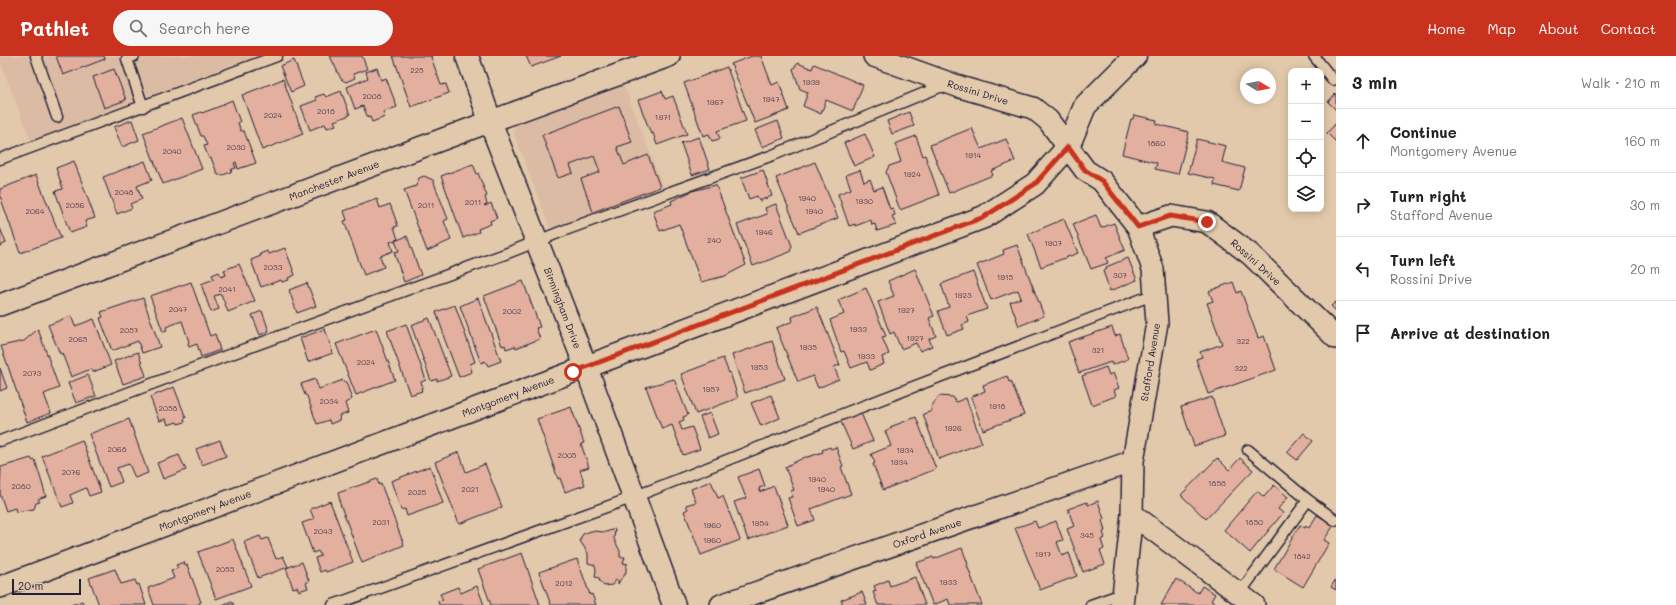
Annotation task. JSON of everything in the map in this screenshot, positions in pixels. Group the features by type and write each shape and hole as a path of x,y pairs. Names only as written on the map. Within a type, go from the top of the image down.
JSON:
{"street":[{"name":"Birmingham Drive","path":"467,56 586,367 674,605"},
{"name":"Manchester Avenue","path":"0,305 669,56"},
{"name":"Rossini Drive","path":"874,56 949,83 1033,108 1048,120 1068,147"},
{"name":"Montgomery Avenue","path":"0,587 984,217 1035,184 1068,147 1085,106 1135,56"},
{"name":"Stafford Avenue","path":"1068,147 1085,170 1102,181 1138,227 1153,269 1157,323 1133,461 1132,514 1123,599"},
{"name":"Rossini Drive","path":"1138,227 1170,216 1207,222 1250,254 1336,338"},
{"name":"Oxford Avenue","path":"721,605 1133,461"},
{"path":"1132,514 1246,599"}],"lane":[{"path":"36,56 57,117"},
{"path":"134,56 127,59 143,106"},
{"path":"0,159 277,56"},
{"path":"1314,56 1333,80"},
{"path":"0,441 773,154 949,83"},
{"path":"333,605 634,497 848,412 1155,294"},
{"path":"1248,450 1308,500 1335,520"},
{"path":"1246,599 1308,500"},
{"path":"1090,605 1123,599"}],"shaded area":[{"path":"0,56 255,56 31,141 0,61"},
{"path":"621,78 663,187 551,231 514,133 515,122"}],"building":[{"path":"56,56 104,56 105,59 63,75"},
{"path":"330,56 362,56 367,69 353,74 355,78 346,82 341,79"},
{"path":"393,56 432,56 431,57 441,85 446,84 449,93 411,107"},
{"path":"526,56 561,56 531,67"},
{"path":"752,56 761,56 772,85 779,82 789,110 755,123 731,64"},
{"path":"294,60 304,86 291,92 280,66"},
{"path":"798,63 812,69 814,64 863,85 853,111 826,100 821,114 803,106 808,92 800,89 793,69"},
{"path":"727,67 746,121 717,131 720,139 712,141 709,134 703,136 684,83"},
{"path":"377,68 381,80 386,78 397,107 383,112 385,117 372,122 370,117 368,118 363,106 355,109 347,87 368,78 366,72"},
{"path":"114,69 126,100 104,108 93,77"},
{"path":"283,79 303,134 262,150 242,95"},
{"path":"341,91 350,115 334,121 336,125 327,128 325,124 310,130 301,106 317,100 315,97 324,94 326,97"},
{"path":"662,91 665,99 673,96 687,134 657,145 653,133 651,134 638,100"},
{"path":"1336,93 1336,110 1328,102"},
{"path":"232,100 240,122 238,123 241,131 244,131 256,163 238,169 236,162 234,163 236,168 232,169 231,172 218,175 211,158 209,159 204,146 207,145 203,136 201,136 193,115 223,105"},
{"path":"619,106 632,142 617,147 624,165 648,155 660,187 593,212 581,179 600,172 594,156 570,165 573,173 558,178 542,135"},
{"path":"909,112 914,126 892,134 887,121"},
{"path":"1134,115 1157,120 1156,124 1189,132 1178,174 1155,169 1157,163 1122,154 1131,119 1133,119"},
{"path":"182,118 202,169 163,184 143,133"},
{"path":"132,120 139,140 122,147 114,127"},
{"path":"778,121 784,138 762,147 755,130"},
{"path":"1336,123 1336,142 1327,133"},
{"path":"972,128 981,149 1006,139 1015,161 991,171 993,175 949,193 930,145"},
{"path":"865,134 875,157 854,166 844,143"},
{"path":"916,136 923,156 925,155 939,195 900,210 886,172 889,166 901,162 895,144"},
{"path":"699,137 710,169 692,175 681,143"},
{"path":"1197,139 1226,146 1222,162 1245,168 1239,191 1214,185 1215,179 1188,173"},
{"path":"74,161 95,218 85,221 87,227 70,233 55,191 63,189 56,168"},
{"path":"145,161 152,180 137,186 142,199 130,204 132,208 117,214 103,177"},
{"path":"815,162 838,218 799,233 776,178"},
{"path":"473,164 487,196 485,197 487,204 484,205 485,206 491,203 497,218 490,221 491,224 478,229 479,232 463,238 441,176"},
{"path":"763,170 772,196 759,201 757,196 749,199 741,178"},
{"path":"860,170 864,182 870,179 874,190 882,187 890,209 893,208 895,215 892,216 896,225 877,231 875,224 872,225 871,220 855,226 855,224 849,226 838,194 851,189 846,175"},
{"path":"36,175 61,238 20,253 0,196 0,189"},
{"path":"424,176 433,180 448,219 444,221 451,240 427,251 404,190 416,186 419,178"},
{"path":"716,185 746,265 725,276 701,282 679,224 660,231 653,211 672,204 671,201 692,191"},
{"path":"377,199 380,208 390,204 398,226 394,227 398,239 390,242 393,251 380,256 384,267 364,275 344,221 347,220 344,211"},
{"path":"776,204 792,246 790,252 753,266 737,225 767,214 765,208"},
{"path":"1096,215 1101,228 1114,223 1125,250 1106,258 1108,263 1091,269 1073,224"},
{"path":"1064,219 1078,253 1041,267 1028,234"},
{"path":"0,228 6,243 0,246"},
{"path":"407,236 421,275 404,282 394,252 399,251 395,241"},
{"path":"1017,245 1044,316 1019,326 1010,302 1021,298 1018,290 991,300 977,265 1004,254 1003,250"},
{"path":"285,248 295,275 288,278 289,280 282,282 281,280 261,287 251,260 261,256 260,254 267,251 269,254"},
{"path":"1128,258 1137,280 1110,291 1103,271 1107,269 1106,267"},
{"path":"239,264 255,301 228,312 221,294 214,296 219,309 211,312 201,284 214,279 212,275 219,272 221,277 226,275 224,270"},
{"path":"915,269 934,316 929,318 936,336 929,339 932,346 920,351 916,343 901,349 894,332 890,334 878,302 894,296 888,281"},
{"path":"973,272 987,309 967,316 969,322 962,325 964,329 947,335 938,311 949,307 941,284"},
{"path":"523,281 540,327 536,328 540,339 516,348 515,346 506,349 505,345 502,346 484,296"},
{"path":"191,282 210,336 215,334 220,350 201,357 197,344 189,347 189,342 182,321 166,327 167,331 163,332 150,296"},
{"path":"1233,282 1237,293 1241,291 1258,338 1264,336 1276,370 1208,394 1196,359 1202,357 1200,352 1222,344 1207,303 1213,301 1209,291"},
{"path":"307,283 316,306 297,313 289,290"},
{"path":"866,288 886,336 882,337 889,354 882,357 884,364 870,370 867,362 851,368 844,351 841,352 830,320 844,314 838,300"},
{"path":"143,298 160,347 142,353 138,341 112,351 100,318 103,317 101,312"},
{"path":"478,298 501,361 488,366 485,361 481,363 460,306"},
{"path":"1336,302 1336,311 1331,306"},
{"path":"455,305 475,362 470,364 472,372 459,377 436,312"},
{"path":"817,307 840,365 834,367 839,379 818,388 813,376 798,382 776,328 793,321 792,317"},
{"path":"262,311 269,331 260,335 252,315"},
{"path":"71,316 75,326 94,319 111,365 93,372 91,369 71,377 62,353 60,354 48,325"},
{"path":"429,318 451,376 437,381 437,379 431,381 411,325"},
{"path":"406,324 426,380 421,382 423,387 421,388 422,391 410,395 387,331"},
{"path":"1112,327 1115,336 1120,334 1128,359 1112,365 1111,362 1079,373 1068,342"},
{"path":"38,329 59,388 44,394 51,413 27,422 1,346 24,341"},
{"path":"325,329 333,353 308,362 300,338"},
{"path":"376,329 395,380 356,395 336,344"},
{"path":"772,341 785,379 745,393 732,355"},
{"path":"138,352 146,376 123,384 114,361"},
{"path":"723,358 729,373 730,372 738,398 696,414 681,374"},
{"path":"1106,367 1109,375 1113,373 1119,388 1114,390 1116,396 1092,405 1082,376"},
{"path":"0,368 7,388 0,391"},
{"path":"88,375 96,396 76,403 68,383"},
{"path":"1007,376 1009,382 1011,381 1024,415 983,430 971,397 985,391 983,385"},
{"path":"315,379 319,389 343,380 346,382 352,399 345,403 348,413 339,416 340,420 330,424 329,420 317,424 301,384"},
{"path":"674,379 688,415 683,417 684,420 679,422 682,430 692,427 700,449 683,455 672,425 662,429 646,387"},
{"path":"174,387 186,418 184,419 185,422 178,424 177,422 168,425 166,419 159,421 150,397"},
{"path":"771,395 780,418 761,426 751,403"},
{"path":"939,396 953,397 956,402 966,398 982,443 939,459 923,414 932,411 931,407"},
{"path":"1212,397 1225,436 1194,446 1181,407"},
{"path":"571,407 584,443 581,444 589,467 580,470 585,485 565,492 560,478 558,479 537,419"},
{"path":"860,411 873,441 853,449 840,420"},
{"path":"710,413 718,434 708,438 700,417"},
{"path":"916,417 936,469 883,490 873,464 875,463 871,454 891,446 885,431 891,429 890,427"},
{"path":"129,419 148,473 135,478 129,464 117,468 122,482 109,487 89,434"},
{"path":"1304,433 1313,441 1297,460 1287,452"},
{"path":"82,440 101,492 89,496 86,488 70,495 73,503 62,507 42,456"},
{"path":"220,440 226,456 202,465 196,449"},
{"path":"830,447 831,449 836,447 843,466 841,467 851,494 811,509 815,520 798,526 788,498 792,497 791,491 794,490 785,467 805,457 823,452 822,450"},
{"path":"459,452 466,472 485,464 502,507 459,524 435,462"},
{"path":"179,455 186,470 163,479 157,463"},
{"path":"31,458 33,461 35,460 46,496 38,499 40,502 36,503 34,509 16,512 15,508 6,511 0,494 1,467"},
{"path":"1217,458 1229,470 1240,458 1253,470 1206,519 1181,495"},
{"path":"430,466 443,503 407,516 405,509 401,510 391,481"},
{"path":"759,469 765,486 759,488 760,492 774,486 788,525 748,540 734,502 746,498 738,477"},
{"path":"377,479 379,485 381,484 404,545 362,563 339,501 338,493"},
{"path":"711,481 718,498 723,496 740,540 701,555 684,511 688,509 686,505 696,502 691,489"},
{"path":"1274,485 1288,497 1278,509 1283,513 1250,553 1224,530 1257,491 1264,497"},
{"path":"330,501 353,562 326,572 325,570 320,572 315,558 321,556 318,551 313,553 302,523 314,519 310,509"},
{"path":"1098,501 1104,519 1102,520 1105,538 1101,540 1104,549 1100,550 1105,564 1083,572 1067,529 1074,526 1068,509 1087,502 1088,505"},
{"path":"1317,515 1334,525 1324,540 1329,543 1303,587 1274,569 1300,525 1305,528 1306,526 1309,528"},
{"path":"1035,521 1038,528 1056,521 1063,540 1057,542 1062,556 1069,553 1077,576 1040,590 1015,528"},
{"path":"615,529 614,539 620,551 620,557 625,557 623,563 628,564 626,566 624,576 618,584 618,581 616,580 612,585 604,586 600,582 599,578 595,577 595,565 588,563 588,553 580,541 583,534 591,531 606,532"},
{"path":"260,536 262,540 268,538 276,559 283,556 288,567 258,578 244,542"},
{"path":"233,539 251,586 216,599 198,552"},
{"path":"962,548 982,605 950,605 948,599 933,605 916,563 933,557 934,559"},
{"path":"522,553 540,605 491,605 478,569"},
{"path":"577,559 590,595 592,594 596,605 551,605 539,572"},
{"path":"184,562 185,565 187,565 201,602 199,603 200,605 154,605 148,588 174,578 171,571 178,568 176,565"},
{"path":"302,562 309,581 306,583 308,588 299,591 297,587 293,588 286,568"},
{"path":"115,569 121,584 135,580 137,585 139,584 146,605 99,605 89,578"},
{"path":"915,577 925,605 878,605 873,592 876,591 874,586 888,580 890,586"},
{"path":"1176,579 1198,593 1202,586 1215,594 1211,601 1218,605 1161,605"},
{"path":"1336,579 1336,590 1331,587"},
{"path":"477,586 484,605 439,605 438,601 443,600 440,594 458,587 461,593"},
{"path":"862,592 867,605 840,605 843,604 841,600"},
{"path":"82,601 84,605 71,605"},
{"path":"232,601 234,605 222,605"}],"route":[{"path":"573,372 984,217 1035,184 1068,147 1085,170 1102,181 1138,227 1170,216 1207,222"}]}
